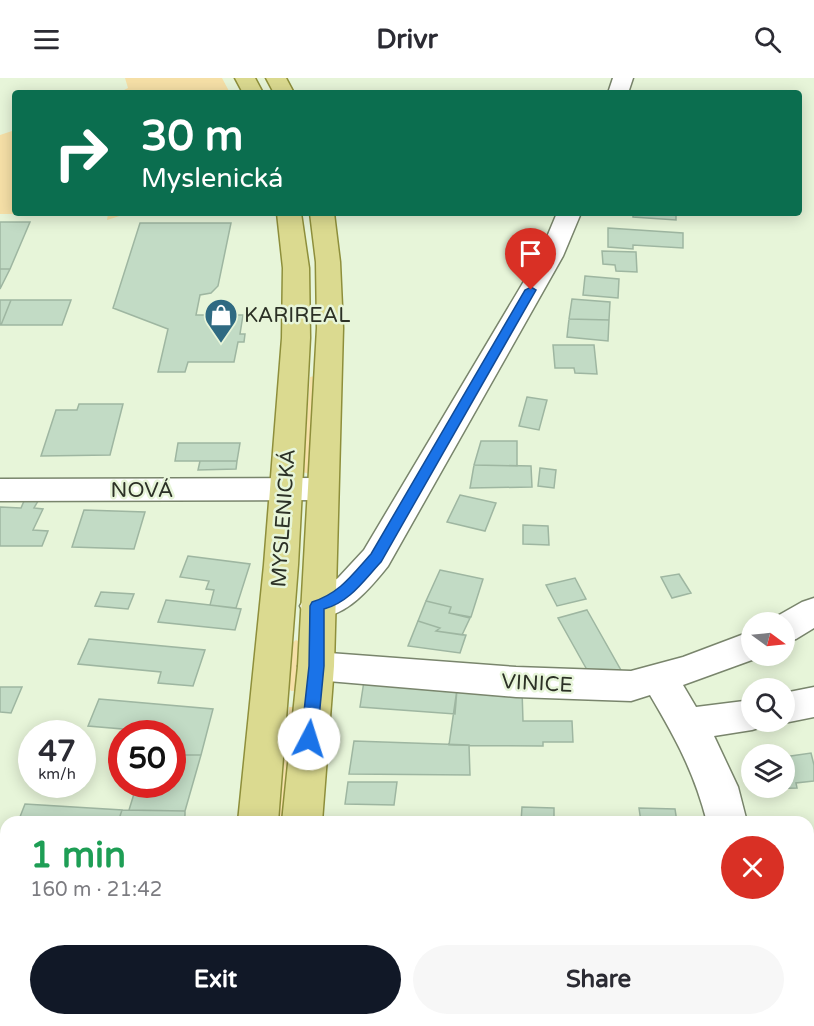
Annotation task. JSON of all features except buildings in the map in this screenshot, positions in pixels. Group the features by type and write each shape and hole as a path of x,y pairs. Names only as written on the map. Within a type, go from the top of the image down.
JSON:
{"main road":[{"name":"MYSLENICKÁ","path":"259,816 281,565 284,490 296,338 296,268 289,216"},
{"name":"MYSLENICKÁ","path":"303,816 316,666 330,328 328,262 322,216"},
{"path":"281,565 317,606"}],"street":[{"path":"317,606 333,601 344,593 376,558 551,256 568,216"},
{"name":"NOVÁ","path":"0,490 322,489"},
{"path":"795,622 814,611"},
{"name":"VINICE","path":"316,666 632,686 660,680 741,649"},
{"path":"660,680 699,744 718,787 725,816"},
{"path":"795,706 814,702"},
{"path":"686,724 741,716"}],"shaded area":[{"path":"125,78 222,78 228,90 124,90 128,88"},
{"path":"12,131 12,214 0,214 0,135"},
{"path":"108,216 120,216 107,220"},
{"path":"319,375 313,466 309,474 303,472 310,377"},
{"path":"296,640 302,643 297,691 291,691 289,688 292,643"},
{"path":"289,707 298,707 289,816 280,816"}],"place":[{"name":"KARIREAL","path":"221,344"}],"route":[{"path":"309,739 316,666 317,606 333,601 344,593 376,558 531,290"}]}
